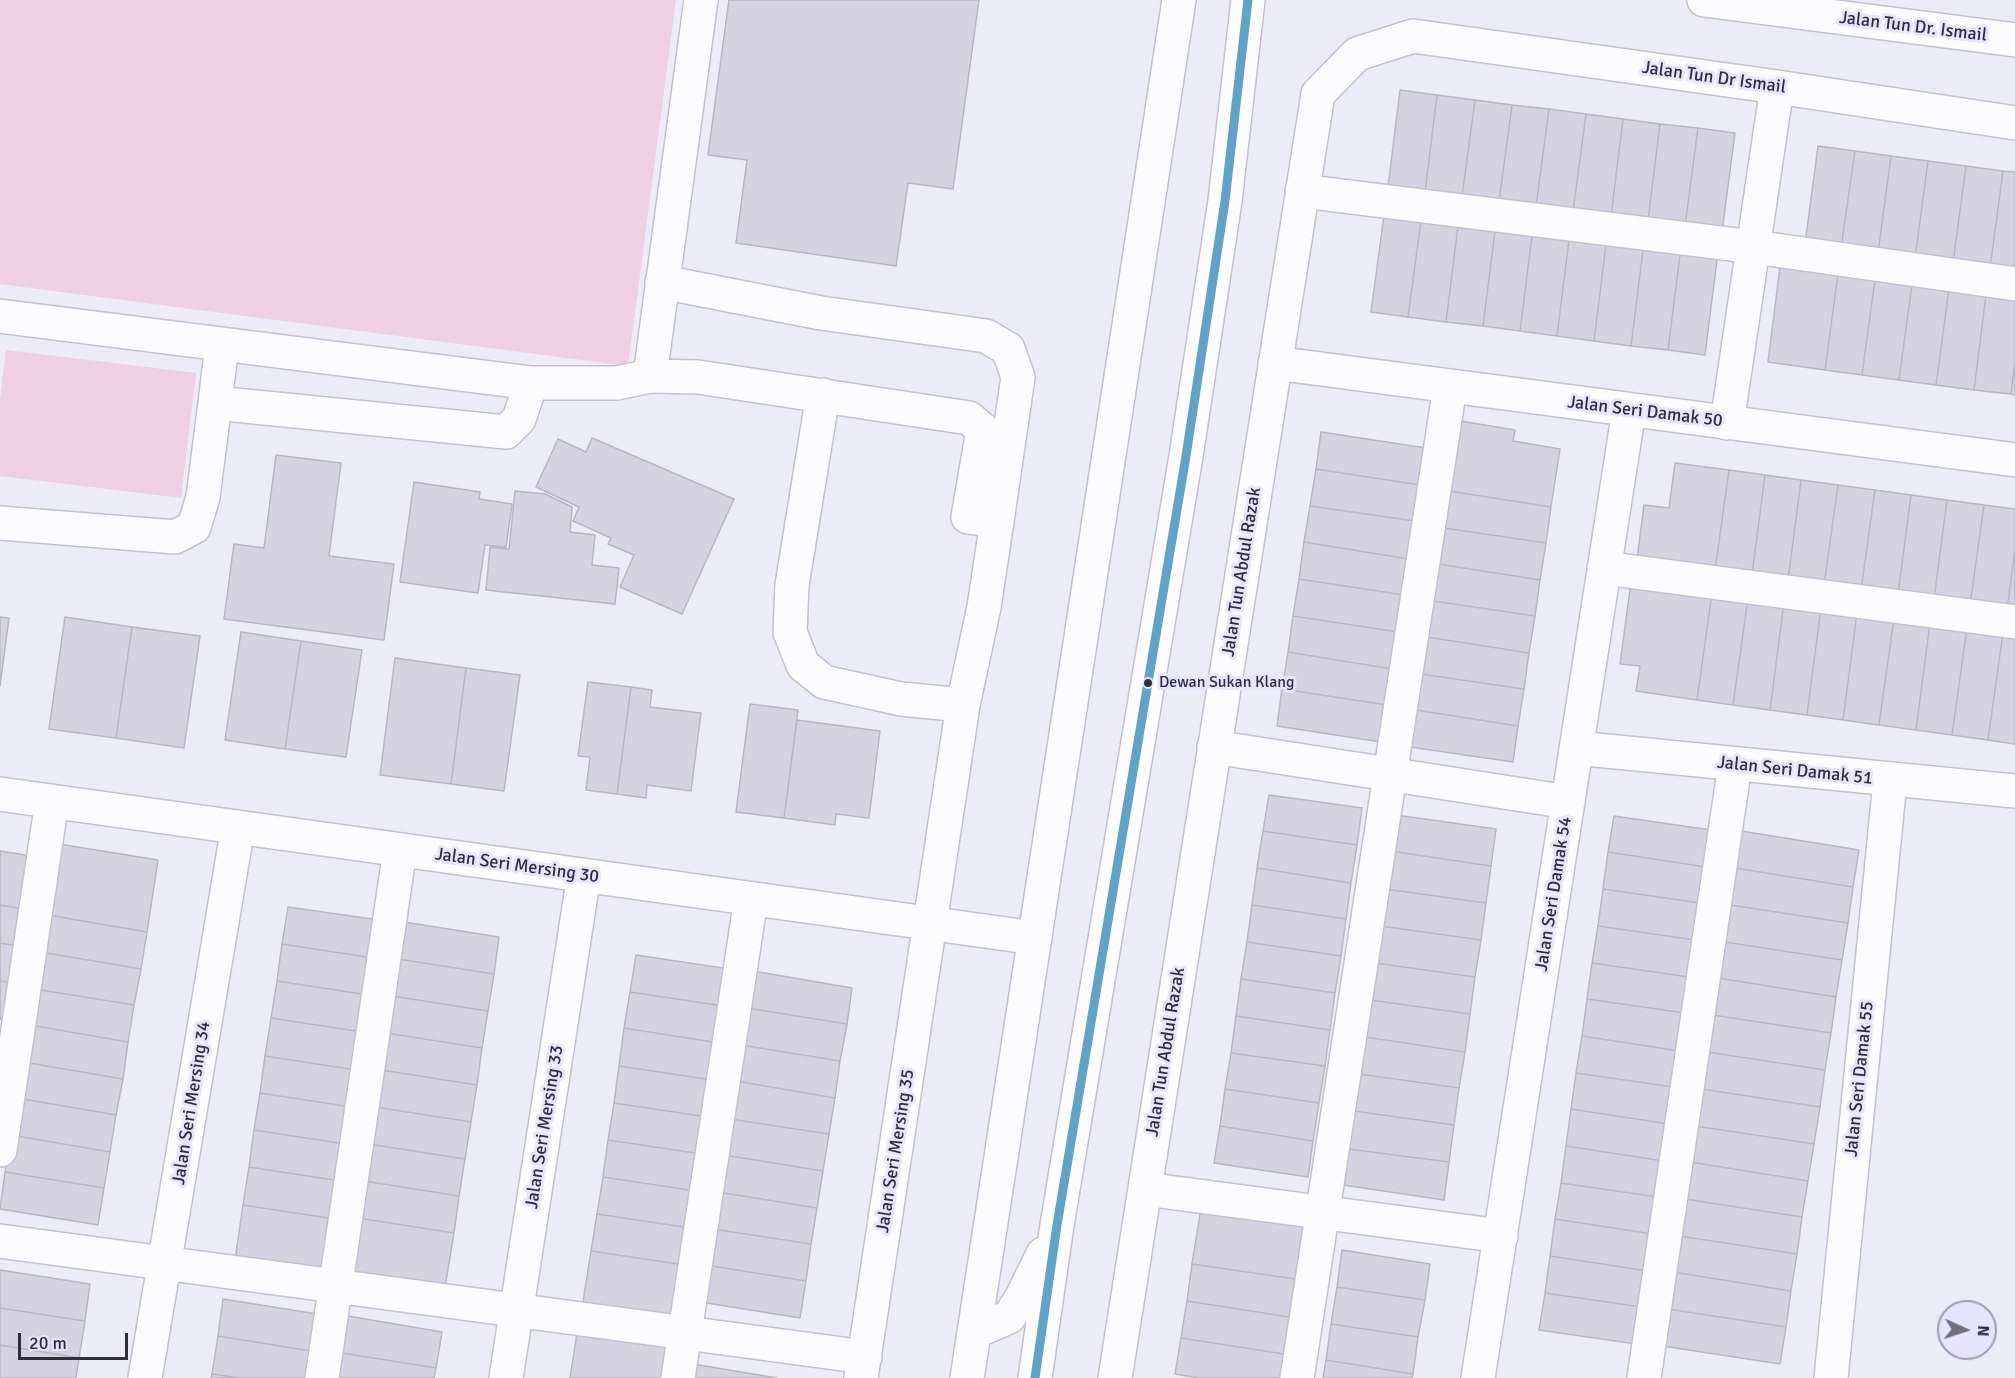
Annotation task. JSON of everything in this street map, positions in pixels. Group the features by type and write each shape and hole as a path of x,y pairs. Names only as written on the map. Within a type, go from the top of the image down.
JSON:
{"street":[{"path":"650,376 701,0"},
{"path":"967,1378 1179,0"},
{"path":"1035,1378 1057,1225 1186,456 1225,201 1248,0"},
{"name":"Jalan Tun Dr. Ismail","path":"1704,0 1760,4 2015,40"},
{"name":"Jalan Tun Dr Ismail","path":"1413,36 2015,123"},
{"name":"Jalan Tun Abdul Razak","path":"1115,1378 1318,94 1357,54 1413,36"},
{"path":"1727,423 1777,87"},
{"path":"1302,191 1754,247 2015,284"},
{"name":"Jalan Seri Mersing 35","path":"662,282 821,313 986,336 1008,349 1018,377 984,608 963,705 863,1368"},
{"path":"0,316 531,383 617,383 650,376 698,377 969,418 983,430 968,517 997,521"},
{"path":"0,523 175,537 194,527 203,497 222,344"},
{"name":"Jalan Seri Damak 50","path":"1275,363 2015,460"},
{"path":"215,403 506,432 519,419 531,383"},
{"path":"1298,1378 1450,387"},
{"path":"823,395 792,585 790,632 803,665 824,682 901,699 963,705"},
{"name":"Jalan Seri Damak 54","path":"1478,1378 1629,410"},
{"path":"1604,568 2015,622"},
{"path":"1214,747 1568,802"},
{"name":"Jalan Seri Damak 51","path":"1576,748 1890,781 2015,791"},
{"path":"1644,1378 1735,765"},
{"name":"Jalan Seri Damak 55","path":"1831,1378 1890,781"},
{"name":"Jalan Seri Mersing 30","path":"0,794 1035,938"},
{"path":"0,1150 52,801"},
{"name":"Jalan Seri Mersing 34","path":"146,1378 238,827"},
{"path":"322,1378 400,850"},
{"name":"Jalan Seri Mersing 33","path":"506,1378 584,875"},
{"path":"678,1378 751,899"},
{"path":"1145,1189 1501,1236"},
{"path":"975,1332 1009,1317 1022,1297 1057,1225"},
{"path":"0,1241 685,1333 863,1368"}],"shaded area":[{"path":"0,0 676,0 628,366 0,284"},
{"path":"6,350 196,373 181,498 0,476 0,399"}],"building":[{"path":"729,0 979,0 953,189 908,183 896,266 736,243 747,160 708,155"},
{"path":"1400,90 1437,95 1424,200 1387,195"},
{"path":"1437,95 1475,100 1461,204 1424,200"},
{"path":"1475,100 1512,105 1498,209 1461,204"},
{"path":"1512,105 1549,109 1535,214 1498,209"},
{"path":"1549,109 1586,114 1572,219 1535,214"},
{"path":"1586,114 1623,119 1610,224 1572,219"},
{"path":"1623,119 1660,124 1647,229 1610,224"},
{"path":"1660,124 1698,128 1684,234 1647,229"},
{"path":"1698,128 1735,133 1721,239 1684,234"},
{"path":"1818,146 1855,151 1841,248 1805,244"},
{"path":"1855,151 1891,156 1878,253 1841,248"},
{"path":"1891,156 1928,161 1915,258 1878,253"},
{"path":"1928,161 1966,166 1953,263 1915,258"},
{"path":"1966,166 2003,171 1990,268 1953,263"},
{"path":"2003,171 2015,172 2015,272 1990,268"},
{"path":"1385,208 1422,213 1408,317 1371,312"},
{"path":"1422,213 1459,218 1446,322 1408,317"},
{"path":"1459,218 1496,223 1483,326 1446,322"},
{"path":"1496,223 1533,228 1520,331 1483,326"},
{"path":"1533,228 1570,232 1557,336 1520,331"},
{"path":"1570,232 1607,237 1594,341 1557,336"},
{"path":"1607,237 1644,242 1631,346 1594,341"},
{"path":"1644,242 1681,247 1668,350 1631,346"},
{"path":"1681,247 1718,252 1705,355 1668,350"},
{"path":"1781,259 1839,267 1825,370 1768,362"},
{"path":"1839,267 1876,272 1862,375 1825,370"},
{"path":"1876,272 1913,277 1899,380 1862,375"},
{"path":"1913,277 1950,282 1936,385 1899,380"},
{"path":"1950,282 1987,287 1974,390 1936,385"},
{"path":"1987,287 2015,290 2015,362 2011,394 1974,390"},
{"path":"2015,362 2015,395 2011,394"},
{"path":"1460,421 1515,430 1513,441 1560,449 1551,507 1449,491"},
{"path":"1321,432 1426,448 1420,485 1316,469"},
{"path":"592,438 734,499 682,614 620,587 634,555 608,544 611,538 573,521 579,507 536,487 558,439 586,452"},
{"path":"276,455 341,463 329,556 394,564 384,640 224,619 234,544 264,548"},
{"path":"1675,463 1729,470 1714,578 1636,567 1644,505 1669,508"},
{"path":"1316,469 1420,485 1415,521 1310,506"},
{"path":"1729,470 1765,475 1751,582 1714,578"},
{"path":"1765,475 1801,480 1787,588 1751,582"},
{"path":"1801,480 1838,485 1823,592 1787,588"},
{"path":"414,482 480,492 479,499 512,504 506,547 485,545 478,593 400,582"},
{"path":"1838,485 1875,490 1860,597 1823,592"},
{"path":"1875,490 1911,495 1897,602 1860,597"},
{"path":"515,491 545,494 572,507 570,532 595,535 592,565 619,568 615,604 486,590 490,547 509,549"},
{"path":"1449,491 1551,507 1546,543 1444,528"},
{"path":"1911,495 1947,500 1933,607 1897,602"},
{"path":"1947,500 1984,505 1969,612 1933,607"},
{"path":"1984,505 2015,509 2015,550 2006,617 1969,612"},
{"path":"1310,506 1415,521 1409,559 1304,542"},
{"path":"1444,528 1546,543 1540,580 1438,564"},
{"path":"1304,542 1409,559 1404,595 1299,579"},
{"path":"2015,550 2015,618 2006,617"},
{"path":"1438,564 1540,580 1535,616 1433,601"},
{"path":"1299,579 1404,595 1398,632 1293,616"},
{"path":"1631,582 1712,593 1697,700 1636,691 1640,666 1620,664"},
{"path":"1712,593 1748,598 1733,705 1697,700"},
{"path":"1748,598 1784,603 1770,710 1733,705"},
{"path":"1433,601 1535,616 1529,653 1427,637"},
{"path":"1784,603 1821,608 1807,715 1770,710"},
{"path":"1821,608 1857,613 1843,720 1807,715"},
{"path":"1857,613 1894,618 1879,725 1843,720"},
{"path":"1293,616 1398,632 1392,669 1288,652"},
{"path":"0,617 9,618 0,686"},
{"path":"65,617 132,627 116,738 49,729"},
{"path":"1894,618 1930,623 1916,730 1879,725"},
{"path":"1930,623 1967,628 1952,735 1916,730"},
{"path":"132,627 200,636 184,748 116,738"},
{"path":"1967,628 2003,633 1988,740 1952,735"},
{"path":"241,632 301,641 285,749 225,740"},
{"path":"2003,633 2015,634 2015,744 1988,740"},
{"path":"1427,637 1529,653 1524,689 1421,674"},
{"path":"301,641 362,650 346,757 285,749"},
{"path":"1288,652 1392,669 1387,705 1282,689"},
{"path":"395,658 466,668 451,784 380,775"},
{"path":"466,668 520,675 504,791 451,784"},
{"path":"1421,674 1524,689 1518,726 1416,710"},
{"path":"588,682 631,687 617,794 586,790 590,757 578,756"},
{"path":"631,687 652,690 650,707 701,713 691,791 647,785 646,798 617,794"},
{"path":"1282,689 1387,705 1381,742 1277,726"},
{"path":"750,704 798,710 784,818 736,812"},
{"path":"1416,710 1518,726 1513,762 1410,747"},
{"path":"797,720 880,731 869,818 836,814 835,825 784,818"},
{"path":"1269,795 1362,808 1357,845 1263,831"},
{"path":"1396,815 1496,829 1491,866 1390,851"},
{"path":"1614,816 1718,831 1713,868 1608,852"},
{"path":"1735,830 1859,850 1853,887 1729,867"},
{"path":"1263,831 1357,845 1351,883 1257,868"},
{"path":"59,844 158,860 147,932 48,915"},
{"path":"0,851 38,857 31,910 0,905"},
{"path":"1390,851 1491,866 1486,903 1385,889"},
{"path":"1608,852 1713,868 1707,904 1603,889"},
{"path":"1729,867 1853,887 1848,923 1724,904"},
{"path":"1257,868 1351,883 1346,919 1252,905"},
{"path":"1385,889 1486,903 1481,940 1380,926"},
{"path":"1603,889 1707,904 1702,941 1598,926"},
{"path":"1724,904 1848,923 1842,960 1718,941"},
{"path":"0,905 31,910 25,947 0,943"},
{"path":"1252,905 1346,919 1341,956 1247,942"},
{"path":"288,907 386,921 380,959 282,944"},
{"path":"48,915 147,932 141,969 41,952"},
{"path":"404,922 499,937 494,974 398,959"},
{"path":"1380,926 1481,940 1475,977 1375,963"},
{"path":"1598,926 1702,941 1696,978 1592,963"},
{"path":"1718,941 1842,960 1836,997 1712,977"},
{"path":"1247,942 1341,956 1335,993 1241,979"},
{"path":"0,943 25,947 20,984 0,981"},
{"path":"282,944 380,959 375,996 277,981"},
{"path":"41,952 141,969 134,1005 35,989"},
{"path":"636,955 736,970 730,1007 630,992"},
{"path":"398,959 494,974 488,1011 392,996"},
{"path":"1375,963 1475,977 1470,1014 1370,1000"},
{"path":"1592,963 1696,978 1692,1014 1587,999"},
{"path":"753,971 852,988 847,1024 747,1008"},
{"path":"1712,977 1836,997 1831,1033 1706,1014"},
{"path":"1241,979 1335,993 1330,1030 1236,1016"},
{"path":"0,981 20,984 14,1021 0,1019"},
{"path":"277,981 375,996 369,1033 271,1018"},
{"path":"35,989 134,1005 128,1042 30,1025"},
{"path":"630,992 730,1007 725,1044 624,1028"},
{"path":"392,996 488,1011 482,1048 386,1033"},
{"path":"1587,999 1692,1014 1686,1052 1582,1036"},
{"path":"1370,1000 1470,1014 1465,1052 1365,1037"},
{"path":"747,1008 847,1024 840,1061 741,1045"},
{"path":"1706,1014 1831,1033 1825,1070 1701,1051"},
{"path":"1236,1016 1330,1030 1325,1066 1231,1053"},
{"path":"271,1018 369,1033 363,1071 265,1056"},
{"path":"30,1025 128,1042 123,1079 23,1062"},
{"path":"624,1028 725,1044 719,1081 619,1066"},
{"path":"386,1033 482,1048 477,1085 381,1070"},
{"path":"1582,1036 1686,1052 1680,1088 1576,1073"},
{"path":"1365,1037 1465,1052 1459,1088 1359,1074"},
{"path":"741,1045 840,1061 835,1098 736,1081"},
{"path":"1701,1051 1825,1070 1820,1107 1695,1088"},
{"path":"1231,1053 1325,1066 1319,1103 1225,1089"},
{"path":"265,1056 363,1071 358,1108 260,1093"},
{"path":"23,1062 123,1079 116,1115 17,1098"},
{"path":"619,1066 719,1081 714,1118 614,1103"},
{"path":"381,1070 477,1085 471,1122 375,1107"},
{"path":"1576,1073 1680,1088 1675,1125 1571,1109"},
{"path":"1359,1074 1459,1088 1454,1125 1354,1111"},
{"path":"736,1081 835,1098 829,1134 730,1119"},
{"path":"1695,1088 1820,1107 1814,1144 1689,1125"},
{"path":"1225,1089 1319,1103 1313,1141 1220,1126"},
{"path":"260,1093 358,1108 352,1145 254,1130"},
{"path":"17,1098 116,1115 110,1152 11,1135"},
{"path":"614,1103 714,1118 708,1155 608,1140"},
{"path":"375,1107 471,1122 465,1159 369,1144"},
{"path":"1571,1109 1675,1125 1670,1162 1566,1146"},
{"path":"1354,1111 1454,1125 1449,1162 1348,1149"},
{"path":"730,1119 829,1134 823,1171 724,1155"},
{"path":"1689,1125 1814,1144 1808,1181 1684,1161"},
{"path":"1220,1126 1313,1141 1308,1177 1214,1163"},
{"path":"254,1130 352,1145 347,1182 249,1167"},
{"path":"11,1135 110,1152 104,1188 5,1172"},
{"path":"608,1140 708,1155 702,1192 603,1177"},
{"path":"369,1144 465,1159 459,1196 364,1181"},
{"path":"1566,1146 1670,1162 1665,1198 1561,1183"},
{"path":"1348,1149 1449,1162 1444,1200 1343,1185"},
{"path":"724,1155 823,1171 817,1208 718,1192"},
{"path":"1684,1161 1808,1181 1802,1217 1678,1198"},
{"path":"249,1167 347,1182 341,1220 243,1205"},
{"path":"5,1172 104,1188 98,1225 0,1209"},
{"path":"603,1177 702,1192 697,1229 597,1214"},
{"path":"364,1181 459,1196 454,1233 358,1218"},
{"path":"1561,1183 1665,1198 1659,1235 1555,1219"},
{"path":"718,1192 817,1208 811,1244 713,1229"},
{"path":"1678,1198 1802,1217 1797,1254 1673,1235"},
{"path":"243,1205 341,1220 333,1275 235,1260"},
{"path":"1201,1208 1304,1223 1295,1279 1192,1264"},
{"path":"597,1214 697,1229 691,1266 591,1251"},
{"path":"358,1218 454,1233 445,1288 349,1273"},
{"path":"1555,1219 1659,1235 1654,1272 1550,1256"},
{"path":"713,1229 811,1244 806,1281 706,1265"},
{"path":"1673,1235 1797,1254 1791,1291 1667,1271"},
{"path":"1342,1250 1430,1264 1425,1300 1337,1287"},
{"path":"591,1251 691,1266 684,1317 583,1302"},
{"path":"1550,1256 1654,1272 1649,1308 1545,1293"},
{"path":"1192,1264 1295,1279 1289,1317 1187,1301"},
{"path":"706,1265 806,1281 800,1318 701,1302"},
{"path":"0,1270 90,1284 85,1321 0,1308"},
{"path":"1667,1271 1791,1291 1786,1327 1661,1308"},
{"path":"1337,1287 1425,1300 1418,1337 1331,1324"},
{"path":"1545,1293 1649,1308 1643,1345 1539,1330"},
{"path":"223,1299 317,1314 311,1351 218,1336"},
{"path":"1187,1301 1289,1317 1284,1354 1181,1338"},
{"path":"0,1308 85,1321 79,1358 0,1345"},
{"path":"1661,1308 1786,1327 1780,1364 1656,1345"},
{"path":"348,1316 442,1332 436,1368 342,1353"},
{"path":"1331,1324 1418,1337 1413,1374 1326,1360"},
{"path":"577,1333 677,1348 672,1378 570,1378"},
{"path":"218,1336 311,1351 307,1378 240,1378 212,1374"},
{"path":"1181,1338 1284,1354 1280,1378 1199,1378 1175,1374"},
{"path":"0,1345 79,1358 76,1378 0,1378"},
{"path":"342,1353 436,1368 434,1378 338,1378"},
{"path":"1326,1360 1413,1374 1412,1378 1323,1378"},
{"path":"693,1364 777,1378 691,1378"},
{"path":"212,1374 240,1378 211,1378"}],"transit line":[{"path":"1035,1378 1057,1225 1186,456 1225,201 1248,0"}],"place":[{"name":"Dewan Sukan Klang","path":"1148,683"}]}
